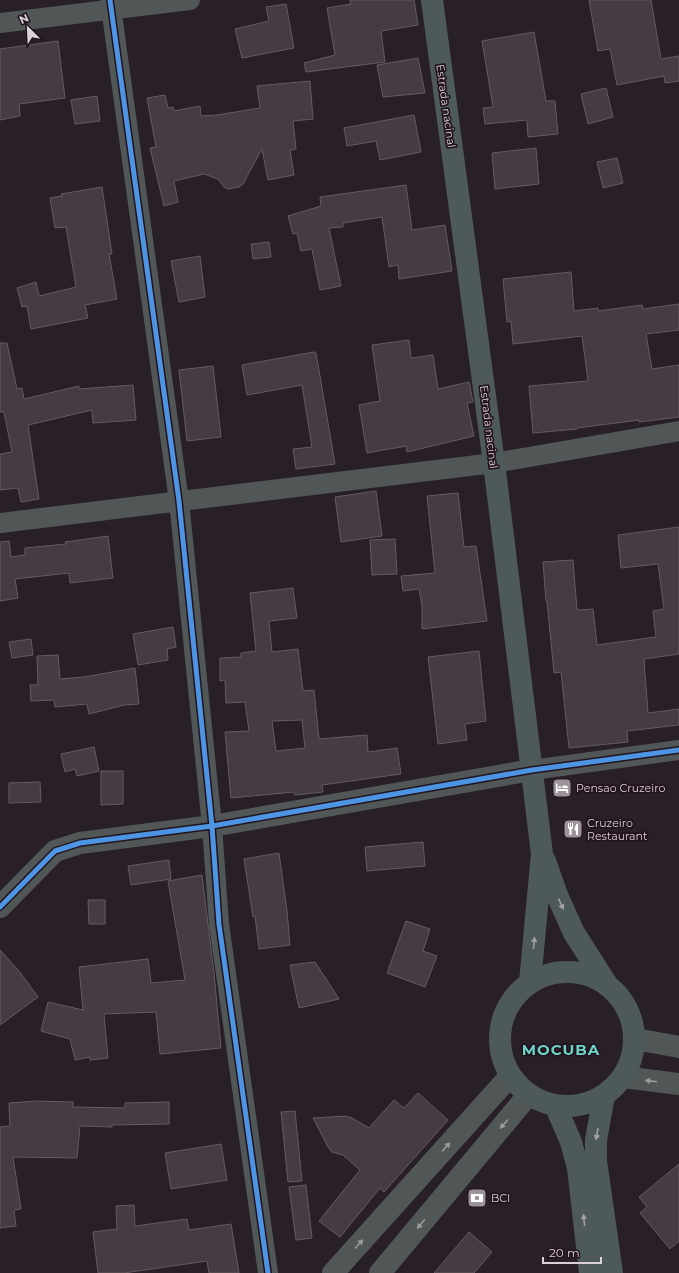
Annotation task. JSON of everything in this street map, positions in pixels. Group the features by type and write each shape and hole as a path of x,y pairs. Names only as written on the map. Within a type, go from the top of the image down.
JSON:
{"highway":[{"name":"Estrada nacinal","path":"432,0 494,463 542,854"},
{"path":"530,982 542,854"},
{"path":"542,854 557,895 574,933 606,982 628,1007 636,1039 632,1059 623,1077 604,1095 589,1103 572,1106 555,1105 541,1101 529,1094 510,1076 500,1051 501,1025 511,1000 530,982 555,972 582,972 606,982"},
{"path":"604,1095 596,1140 596,1161 612,1273"},
{"path":"555,1105 571,1142 578,1168 590,1273"}],"street":[{"path":"0,23 110,4 190,0"},
{"path":"110,4 179,501 212,826 219,924 268,1273"},
{"path":"0,523 494,463 679,431"},
{"path":"0,907 55,851 80,843 212,826 532,770 679,750"},
{"path":"636,1039 679,1046"},
{"path":"333,1273 510,1076"},
{"path":"623,1077 679,1084"},
{"path":"380,1273 529,1094"}],"building":[{"path":"350,0 414,0 418,25 381,31 385,62 306,72 304,63 335,55 327,8 351,4"},
{"path":"589,0 651,0 661,59 679,56 679,81 665,83 664,76 617,85 610,49 598,51"},
{"path":"286,4 294,48 242,58 235,29 269,21 266,7"},
{"path":"534,32 546,101 555,101 558,134 528,137 527,120 485,124 483,108 493,107 482,41"},
{"path":"58,41 65,98 19,104 20,116 0,120 0,49"},
{"path":"418,58 425,93 383,97 377,65"},
{"path":"310,81 313,119 293,121 296,149 290,150 294,175 268,180 262,149 243,184 239,187 228,189 224,187 218,179 204,174 174,181 178,202 164,206 150,148 156,147 147,98 165,95 168,108 173,107 174,111 200,106 201,116 217,115 260,108 257,86"},
{"path":"606,88 613,117 588,124 581,94"},
{"path":"97,96 100,121 75,124 71,100"},
{"path":"414,115 421,152 380,160 376,141 347,146 344,128"},
{"path":"536,148 539,184 495,189 492,153"},
{"path":"617,158 623,183 603,188 597,162"},
{"path":"406,185 412,230 445,225 452,271 399,279 398,265 389,267 382,217 343,223 343,227 329,228 341,286 320,290 312,249 301,251 297,233 293,234 288,216 321,206 320,197"},
{"path":"102,187 112,254 109,254 117,299 85,305 88,318 31,329 27,306 22,307 17,288 36,282 39,296 76,287 66,227 55,228 50,198 62,196 61,194"},
{"path":"269,242 271,257 253,259 251,244"},
{"path":"200,256 205,297 179,302 171,261"},
{"path":"571,272 574,311 598,308 598,311 642,305 643,309 679,304 679,330 646,334 652,369 679,365 679,417 639,422 639,420 577,429 533,433 529,386 588,381 582,336 513,344 511,321 507,322 503,279"},
{"path":"409,340 411,358 433,355 438,389 469,382 473,402 467,403 474,436 407,452 406,446 367,453 359,405 380,401 372,345"},
{"path":"0,343 7,343 17,389 22,388 24,399 79,386 79,389 133,385 136,420 93,423 92,410 28,425 39,499 21,502 18,488 0,490 0,454 12,452 4,412 0,412"},
{"path":"314,352 316,353 335,464 296,469 293,449 312,447 302,385 247,395 242,365"},
{"path":"213,366 221,437 187,441 179,370"},
{"path":"376,491 382,536 341,542 335,497"},
{"path":"458,493 464,547 476,546 487,621 422,629 422,606 419,589 403,591 401,576 435,573 427,496"},
{"path":"679,527 679,654 644,659 648,713 679,709 679,725 627,731 628,742 569,748 561,672 554,673 543,562 573,560 577,610 593,609 597,645 656,637 653,611 664,609 658,564 621,568 618,535"},
{"path":"108,536 113,578 70,583 69,573 15,579 18,598 0,601 0,542 9,541 11,557 25,555 25,548 66,544 65,542"},
{"path":"395,539 397,574 372,575 370,540"},
{"path":"293,588 297,618 269,621 272,652 298,649 303,691 314,690 319,739 367,735 368,752 397,748 401,774 322,785 323,792 295,795 294,792 231,798 225,732 249,731 245,702 226,703 225,680 220,681 220,658 241,657 241,653 256,651 250,593","holes":["302,720 305,748 276,751 272,721"]},
{"path":"173,627 176,647 167,649 168,660 138,665 133,634"},
{"path":"31,639 33,655 12,658 9,642"},
{"path":"479,651 486,721 465,724 467,740 438,744 428,657"},
{"path":"58,655 60,679 84,677 135,668 139,704 124,705 89,714 87,704 55,707 54,700 31,701 30,685 38,685 37,656"},
{"path":"94,747 99,771 77,776 75,769 65,772 61,754"},
{"path":"101,771 123,771 123,804 101,805"},
{"path":"40,782 41,802 9,803 9,783"},
{"path":"423,842 425,866 367,871 365,847"},
{"path":"279,853 290,945 259,949 255,916 253,917 244,859"},
{"path":"169,860 171,879 131,885 128,866"},
{"path":"202,875 214,973 221,1048 160,1054 156,1012 104,1014 108,1058 90,1060 90,1057 75,1060 70,1039 41,1031 48,1002 83,1010 79,967 148,959 151,983 185,980 168,881"},
{"path":"88,900 105,900 105,924 89,924"},
{"path":"406,921 430,929 423,951 437,956 425,987 387,973"},
{"path":"0,950 19,971 38,997 0,1025"},
{"path":"315,962 339,999 299,1008 290,965"},
{"path":"418,1093 448,1120 384,1192 380,1188 340,1237 319,1221 360,1170 343,1155 332,1152 313,1118 346,1116 369,1128 394,1100 404,1108"},
{"path":"37,1101 73,1102 73,1107 125,1108 125,1103 169,1102 169,1124 112,1125 112,1127 80,1126 77,1158 13,1157 21,1209 14,1210 16,1226 0,1228 0,1127 10,1126 9,1103"},
{"path":"295,1111 302,1181 288,1182 281,1112"},
{"path":"221,1144 227,1180 171,1189 165,1153"},
{"path":"679,1164 679,1241 670,1249 640,1213 647,1207 639,1197"},
{"path":"306,1185 312,1238 296,1240 289,1187"},
{"path":"134,1205 135,1226 187,1219 189,1230 231,1224 239,1273 209,1273 207,1261 124,1273 98,1273 93,1232 117,1229 116,1206"},
{"path":"469,1232 492,1252 474,1273 434,1273"}],"cycle path":[{"path":"110,0 179,501 212,826 219,924 268,1273"},
{"path":"0,907 55,851 80,843 212,826 532,770 679,750"}],"place":[{"name":"Pensao Cruzeiro","path":"562,788"},
{"name":"Cruzeiro Restaurant","path":"573,829"},
{"name":"BCI","path":"477,1198"}],"district":[{"name":"MOCUBA","path":"561,1050"}]}
